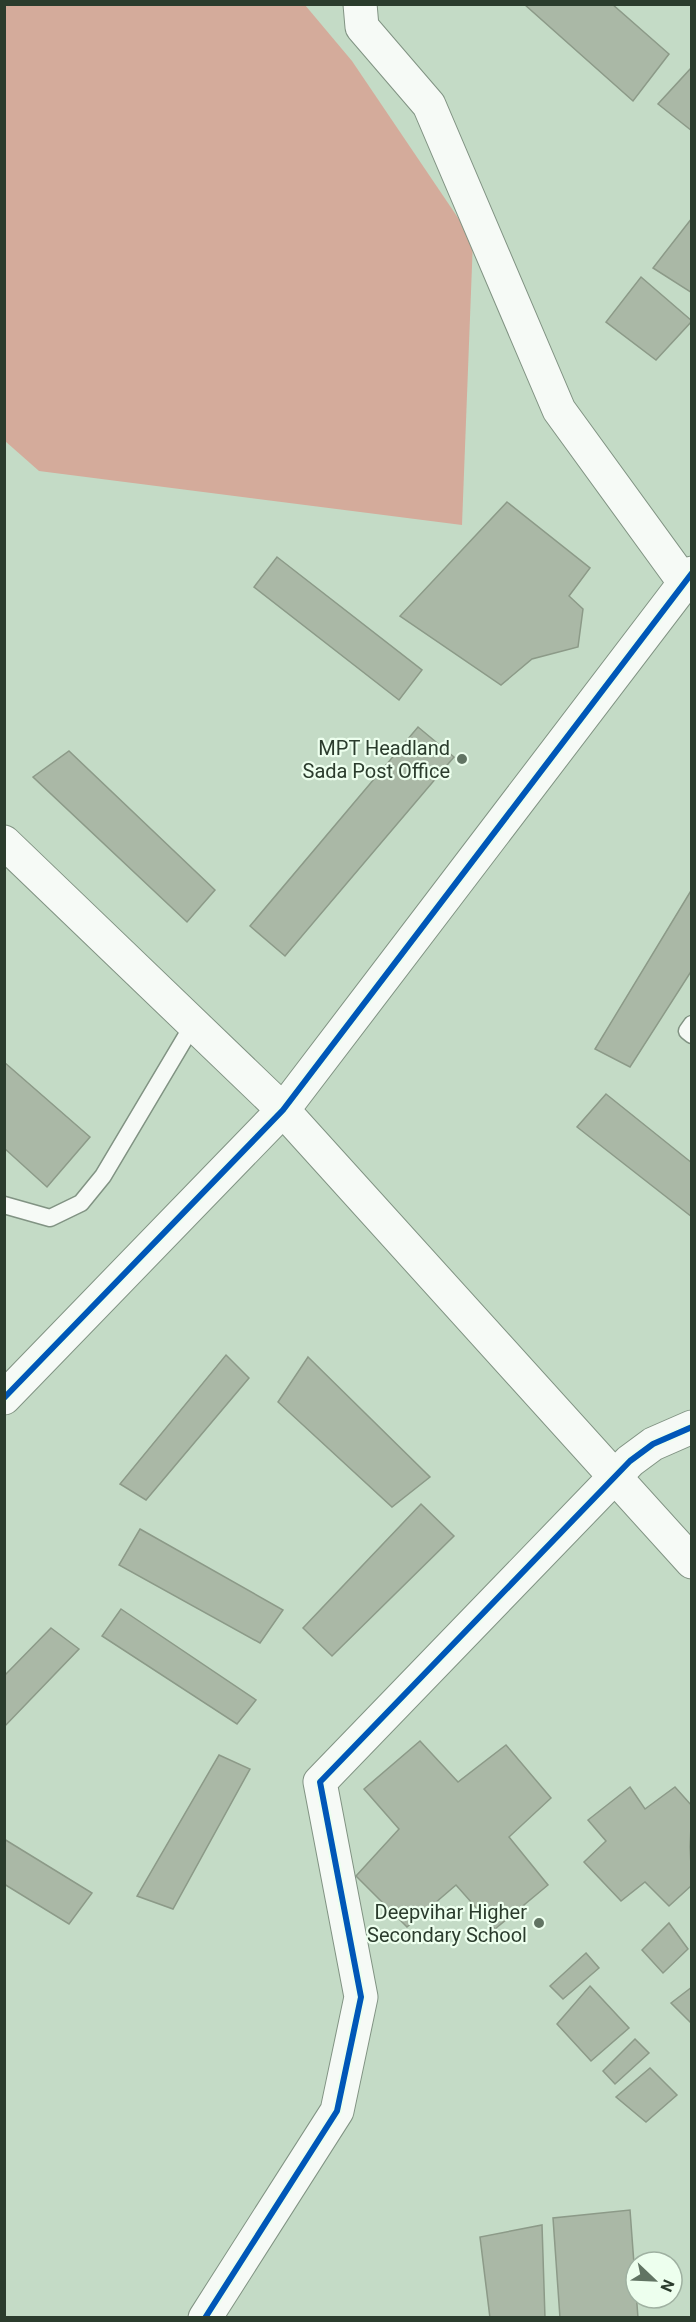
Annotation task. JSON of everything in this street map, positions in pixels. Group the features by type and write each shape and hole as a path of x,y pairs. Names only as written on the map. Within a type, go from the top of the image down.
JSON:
{"street":[{"path":"4,1398 283,1110 688,578 559,410 429,105 362,27 360,4"},
{"path":"4,842 283,1110 692,1562"},
{"path":"205,2318 337,2111 361,1997 320,1782 630,1461 653,1444 692,1427"}],"lane":[{"path":"4,1205 50,1218 81,1203 103,1176 194,1023"},
{"path":"692,1024 687,1031 692,1035"}],"shaded area":[{"path":"5,5 305,5 352,61 473,240 462,525 39,471 5,441"}],"building":[{"path":"524,4 612,4 669,54 633,101"},
{"path":"692,67 692,131 658,104"},
{"path":"692,218 692,293 653,268"},
{"path":"641,277 692,321 656,360 606,322"},
{"path":"507,502 590,568 569,596 583,609 578,647 532,659 501,685 400,616"},
{"path":"277,557 422,670 399,700 254,587"},
{"path":"418,727 454,757 285,956 250,926"},
{"path":"69,751 215,890 187,922 33,777"},
{"path":"692,889 692,970 630,1067 595,1049"},
{"path":"4,1062 90,1137 47,1187 4,1148"},
{"path":"606,1094 692,1163 692,1217 577,1127"},
{"path":"226,1355 249,1378 146,1500 120,1484"},
{"path":"308,1357 430,1477 392,1507 278,1402"},
{"path":"421,1504 454,1536 332,1656 303,1628"},
{"path":"140,1529 283,1610 260,1643 119,1565"},
{"path":"121,1609 256,1700 237,1724 102,1636"},
{"path":"51,1628 79,1649 4,1727 4,1676"},
{"path":"420,1741 458,1782 506,1745 551,1798 509,1837 548,1885 495,1929 456,1885 407,1927 356,1876 399,1829 364,1789"},
{"path":"219,1755 250,1769 173,1909 137,1896"},
{"path":"630,1787 645,1809 675,1787 692,1806 690,1847 692,1885 669,1906 645,1882 621,1901 584,1862 606,1841 588,1820"},
{"path":"4,1839 92,1893 69,1924 4,1884"},
{"path":"669,1923 688,1949 663,1973 642,1950"},
{"path":"586,1953 599,1968 563,1999 550,1986"},
{"path":"590,1986 629,2028 591,2061 557,2024"},
{"path":"692,1987 692,2024 671,2003"},
{"path":"635,2039 649,2053 615,2084 603,2071"},
{"path":"650,2068 677,2095 646,2122 616,2097"},
{"path":"630,2210 633,2250 624,2250 624,2310 637,2310 638,2318 560,2318 553,2218"},
{"path":"542,2225 545,2318 490,2318 480,2237"}],"cycle path":[{"path":"4,1398 283,1110 692,573"},
{"path":"205,2318 337,2111 361,1997 320,1782 630,1461 653,1444 692,1427"}],"place":[{"name":"MPT Headland Sada Post Office","path":"462,759"},
{"name":"Deepvihar Higher Secondary School","path":"539,1923"}]}
